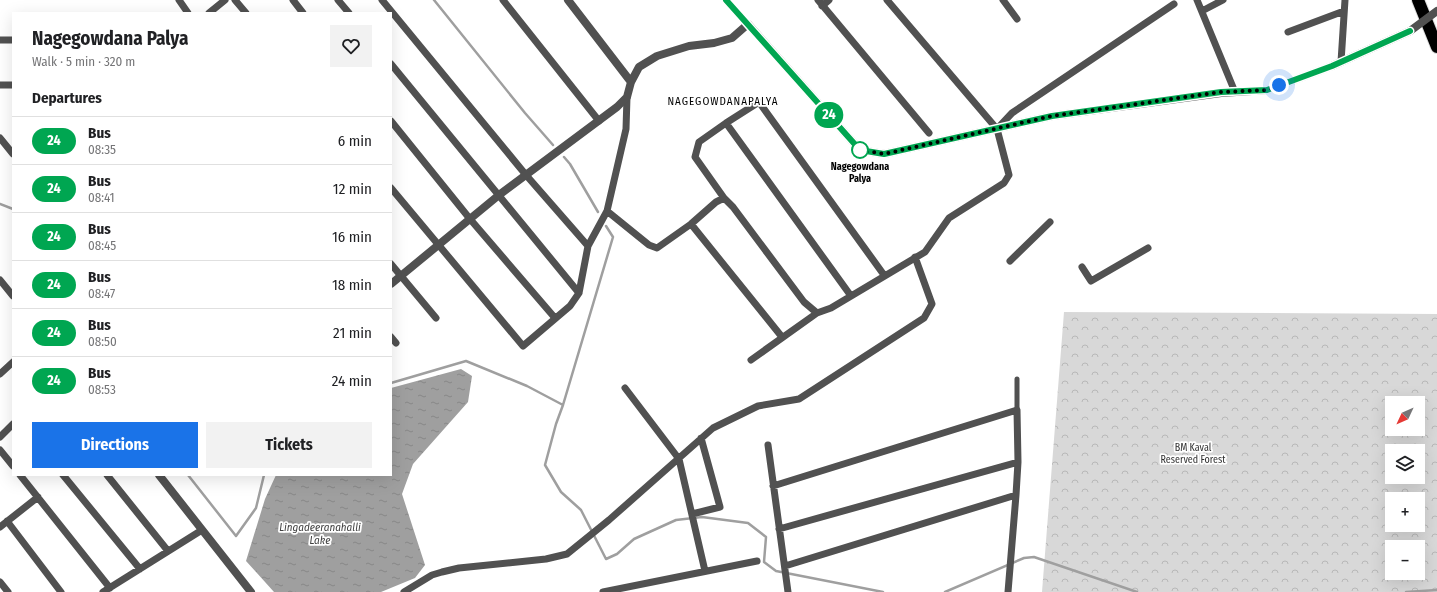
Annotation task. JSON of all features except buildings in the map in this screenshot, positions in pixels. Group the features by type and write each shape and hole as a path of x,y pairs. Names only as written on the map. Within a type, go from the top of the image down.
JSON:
{"highway":[{"path":"1418,0 1437,47"}],"street":[{"path":"179,0 187,12"},
{"path":"210,12 224,0"},
{"path":"236,0 245,12"},
{"path":"293,0 302,12"},
{"path":"338,0 348,12"},
{"path":"382,0 392,12"},
{"path":"503,0 599,121"},
{"path":"568,0 631,82"},
{"path":"726,0 860,150 884,154 1052,116 1236,92 1267,90 1341,62 1410,31 1437,11"},
{"path":"829,0 820,3 929,133"},
{"path":"751,360 817,313 831,308 924,252 949,218 998,187 1007,179 1009,174 997,129 887,0"},
{"path":"1003,0 1017,20"},
{"path":"1197,0 1236,92"},
{"path":"1202,11 1223,0"},
{"path":"1341,62 1345,0"},
{"path":"997,129 1012,113 1174,4"},
{"path":"1288,32 1344,11"},
{"path":"392,12 526,175 588,246"},
{"path":"392,189 523,346 570,306 579,293 588,246 607,210 626,129 626,97 631,82 639,68 657,56 689,46 714,43 732,38 748,24"},
{"path":"0,40 12,40"},
{"path":"392,65 579,293"},
{"path":"0,85 12,85"},
{"path":"392,283 499,195 599,121 626,97"},
{"path":"817,313 804,302 724,198 695,157 699,142 759,102 884,275"},
{"path":"392,122 470,219 555,318"},
{"path":"726,123 851,296"},
{"path":"0,138 12,153"},
{"path":"607,210 649,245 657,248 691,224 716,202 724,198"},
{"path":"1010,262 1050,222"},
{"path":"691,224 782,338"},
{"path":"1082,267 1091,281 1148,248"},
{"path":"404,592 432,575 459,568 546,559 567,554 679,459 713,428 758,406 799,399 924,318 932,304 915,257"},
{"path":"392,265 436,318"},
{"path":"0,280 12,295"},
{"path":"392,338 396,343"},
{"path":"0,363 3,372 12,363"},
{"path":"1008,592 1018,462 1017,380"},
{"path":"625,388 679,459 705,571"},
{"path":"773,486 1017,410"},
{"path":"0,438 12,425"},
{"path":"692,514 720,507 701,438"},
{"path":"768,445 788,592"},
{"path":"0,450 12,465"},
{"path":"780,529 1018,462"},
{"path":"21,476 110,588"},
{"path":"64,476 140,569"},
{"path":"108,476 168,551"},
{"path":"160,476 251,592"},
{"path":"785,566 1016,496"},
{"path":"0,527 38,497"},
{"path":"8,521 61,592"},
{"path":"103,592 202,530"},
{"path":"603,592 757,561"},
{"path":"0,582 8,592"}],"green space":[{"name":"BM Kaval Reserved Forest","path":"1064,312 1437,314 1437,592 1042,592"}],"water":[{"name":"Lingadeeranahalli Lake","path":"461,369 472,376 468,402 413,464 402,494 425,565 415,578 381,592 274,592 246,561 265,499 276,476 392,476 392,388"}],"waterway":[{"path":"434,0 525,113 553,145"},
{"path":"564,157 570,164 598,212"},
{"path":"0,204 12,209"},
{"path":"563,405 613,237 606,226"},
{"path":"392,383 466,361 527,386 563,405 556,424 545,465 561,492 581,510 606,559 617,554 634,539 676,520 702,517 748,523 766,537 764,562 776,571 883,592"},
{"path":"189,476 236,536 256,508 264,476"},
{"path":"945,592 1024,558 1034,557 1137,592"},
{"path":"1406,592 1437,590"}],"bus line":[{"name":"24","path":"726,0 860,150 884,154 1052,116 1221,92 1267,90 1332,66 1410,31"}],"place":[{"name":"Nagegowdana Palya","path":"860,150"}],"district":[{"name":"NAGEGOWDANAPALYA","path":"723,101"}],"route":[{"path":"860,150 884,154 1052,116 1221,92 1267,90 1279,85"}]}
